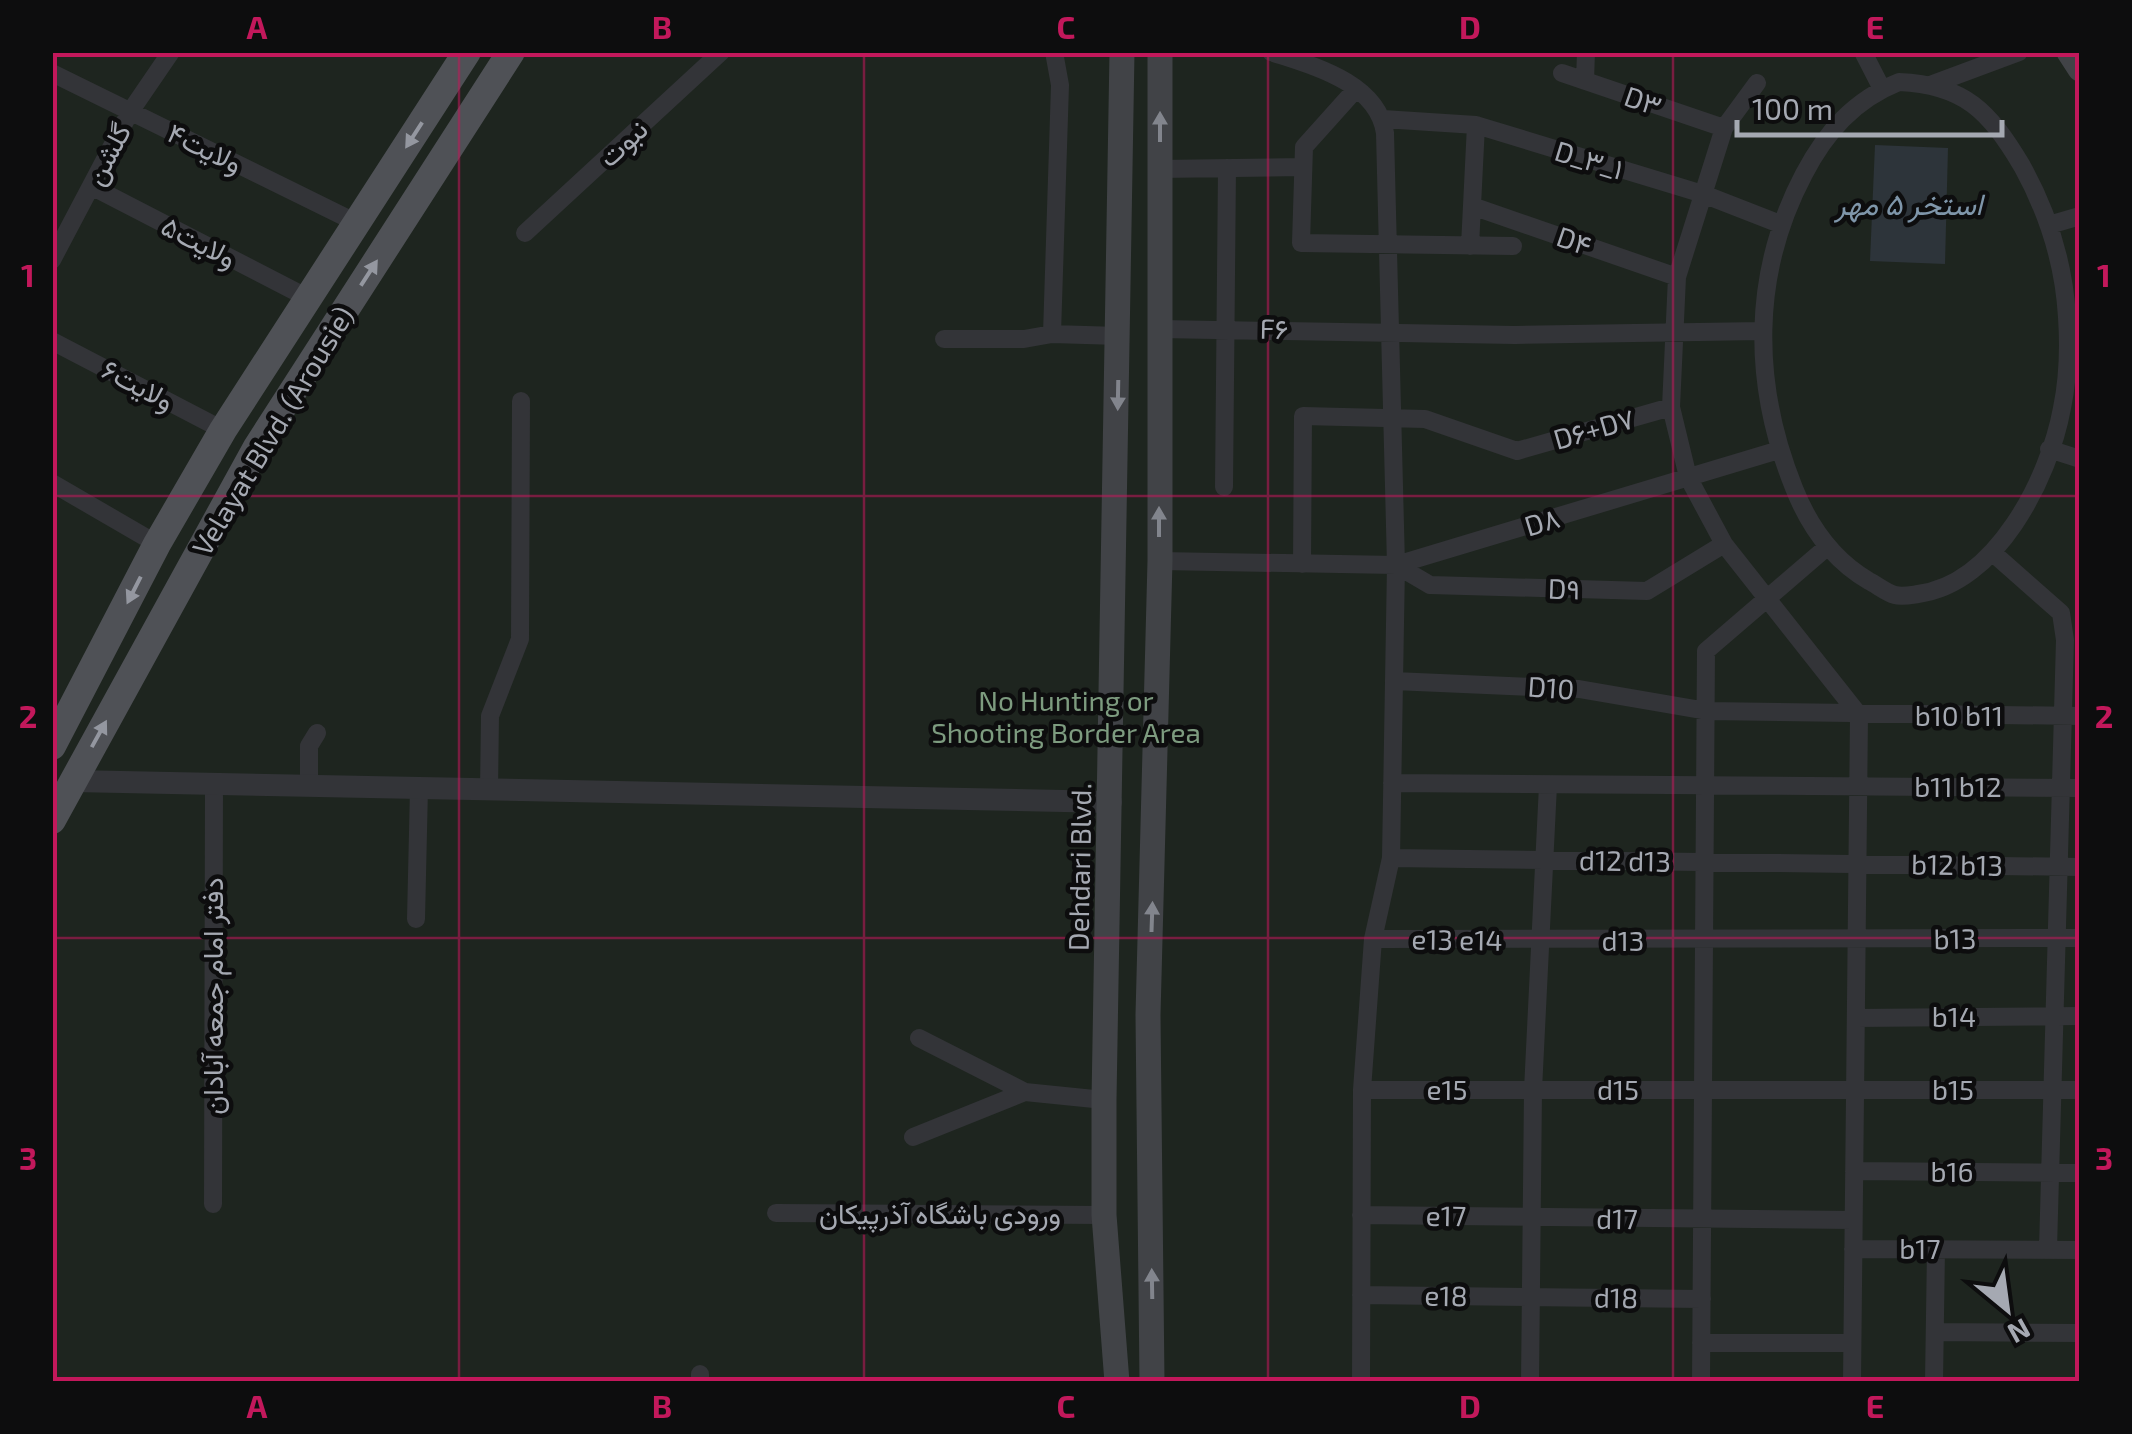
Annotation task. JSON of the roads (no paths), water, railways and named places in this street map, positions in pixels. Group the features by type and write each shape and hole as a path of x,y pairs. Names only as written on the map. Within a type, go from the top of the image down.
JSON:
{"main road":[{"name":"Velayat Blvd. (Arousie)","path":"52,746 157,544 223,430 467,52"},
{"name":"Velayat Blvd. (Arousie)","path":"52,820 257,447 511,52"},
{"path":"1152,1382 1148,1015 1160,561 1160,52"},
{"path":"2068,52 2080,69"},
{"name":"Dehdari Blvd.","path":"1117,1382 1104,1215 1104,1100 1121,54"},
{"path":"1120,264 1159,264"},
{"path":"223,430 237,444 257,447"},
{"path":"202,470 222,472 234,488"},
{"path":"1106,1017 1148,1015"},
{"path":"1105,1068 1149,1070"}],"street":[{"name":"گلشن","path":"52,260 130,112 171,52"},
{"name":"نبوت","path":"524,233 722,52"},
{"path":"1052,334 1060,85 1054,52"},
{"path":"1271,52 1328,62 1382,119 1396,565 1392,858 1374,939 1362,1090 1361,1382"},
{"path":"1585,81 1586,52"},
{"path":"1863,52 1882,89"},
{"path":"1933,84 2019,52"},
{"name":"D۳","path":"1562,73 1724,128"},
{"name":"ولایت۴","path":"52,74 356,223"},
{"path":"1899,82 1933,84 1966,96 2015,155 2049,225 2063,275 2073,339 2062,410 2019,516 1993,553 1966,579 1936,592 1898,596 1861,576 1826,547 1799,501 1778,450 1761,331 1770,256 1780,224 1828,133 1882,89 1899,82"},
{"path":"1757,83 1724,128 1676,277 1670,407 1688,477 1724,544 1859,715 1852,1382"},
{"path":"1356,88 1304,147 1301,243 1513,246"},
{"name":"D_۳_۱","path":"1382,119 1476,126 1702,194 1780,224"},
{"path":"1470,246 1476,126"},
{"path":"1160,169 1301,167"},
{"path":"1224,487 1227,168"},
{"name":"ولایت۵","path":"91,186 308,298"},
{"name":"D۴","path":"1472,206 1676,277"},
{"path":"2049,225 2080,216"},
{"name":"F۶","path":"1158,329 1672,334 1761,331"},
{"path":"944,339 1024,339 1052,334 1119,336"},
{"name":"ولایت۶","path":"52,341 223,430"},
{"path":"490,790 490,716 520,639 521,401"},
{"name":"D۶+D۷","path":"1392,416 1425,419 1517,450 1670,407"},
{"path":"1302,564 1303,416 1392,416"},
{"path":"2049,448 2080,459"},
{"name":"D۸","path":"1396,565 1778,450"},
{"path":"52,483 157,544"},
{"name":"D۹","path":"1396,565 1430,585 1646,591 1724,544"},
{"path":"1701,1382 1706,651 1826,547"},
{"path":"1993,553 2061,613 2072,640 2059,716 2048,1249"},
{"path":"1160,561 1396,565"},
{"name":"D10","path":"1394,681 1579,689 1707,711 1859,715"},
{"name":"b10 b11","path":"1859,715 2080,716"},
{"path":"309,786 309,746 317,733"},
{"path":"74,782 1111,802"},
{"name":"b11 b12","path":"1392,784 2080,788"},
{"path":"1530,1382 1533,1090 1548,784"},
{"name":"دفتر امام جمعه آبادان","path":"212,1204 214,787"},
{"path":"416,919 419,788"},
{"name":"d12 d13","path":"1392,858 1857,864"},
{"name":"b12 b13","path":"1857,864 2080,867"},
{"name":"b13","path":"1705,942 2080,938"},
{"name":"e13 e14","path":"1374,939 1540,941"},
{"name":"d13","path":"1540,941 1705,942"},
{"name":"b14","path":"1856,1018 2080,1016"},
{"path":"919,1038 1026,1092 1104,1100"},
{"name":"e15","path":"1362,1090 1533,1090"},
{"name":"d15","path":"1533,1090 1855,1090"},
{"name":"b15","path":"1855,1090 2080,1090"},
{"path":"913,1138 1026,1092"},
{"name":"b16","path":"1854,1172 2080,1173"},
{"name":"ورودی باشگاه آذرپیکان","path":"776,1213 1104,1215"},
{"name":"e17","path":"1362,1215 1532,1218"},
{"name":"d17","path":"1532,1218 1853,1220"},
{"name":"b17","path":"1853,1249 2080,1250"},
{"path":"1934,1382 1936,1249"},
{"name":"e18","path":"1361,1295 1530,1296"},
{"name":"d18","path":"1530,1296 1702,1299"},
{"path":"1934,1332 2080,1333"},
{"path":"1701,1344 1852,1342"}],"water":[{"name":"استخر ۵ مهر","path":"1875,145 1948,148 1945,264 1870,261"}],"park label":[{"name":"No Hunting or Shooting Border Area","path":"1066,717"}]}
